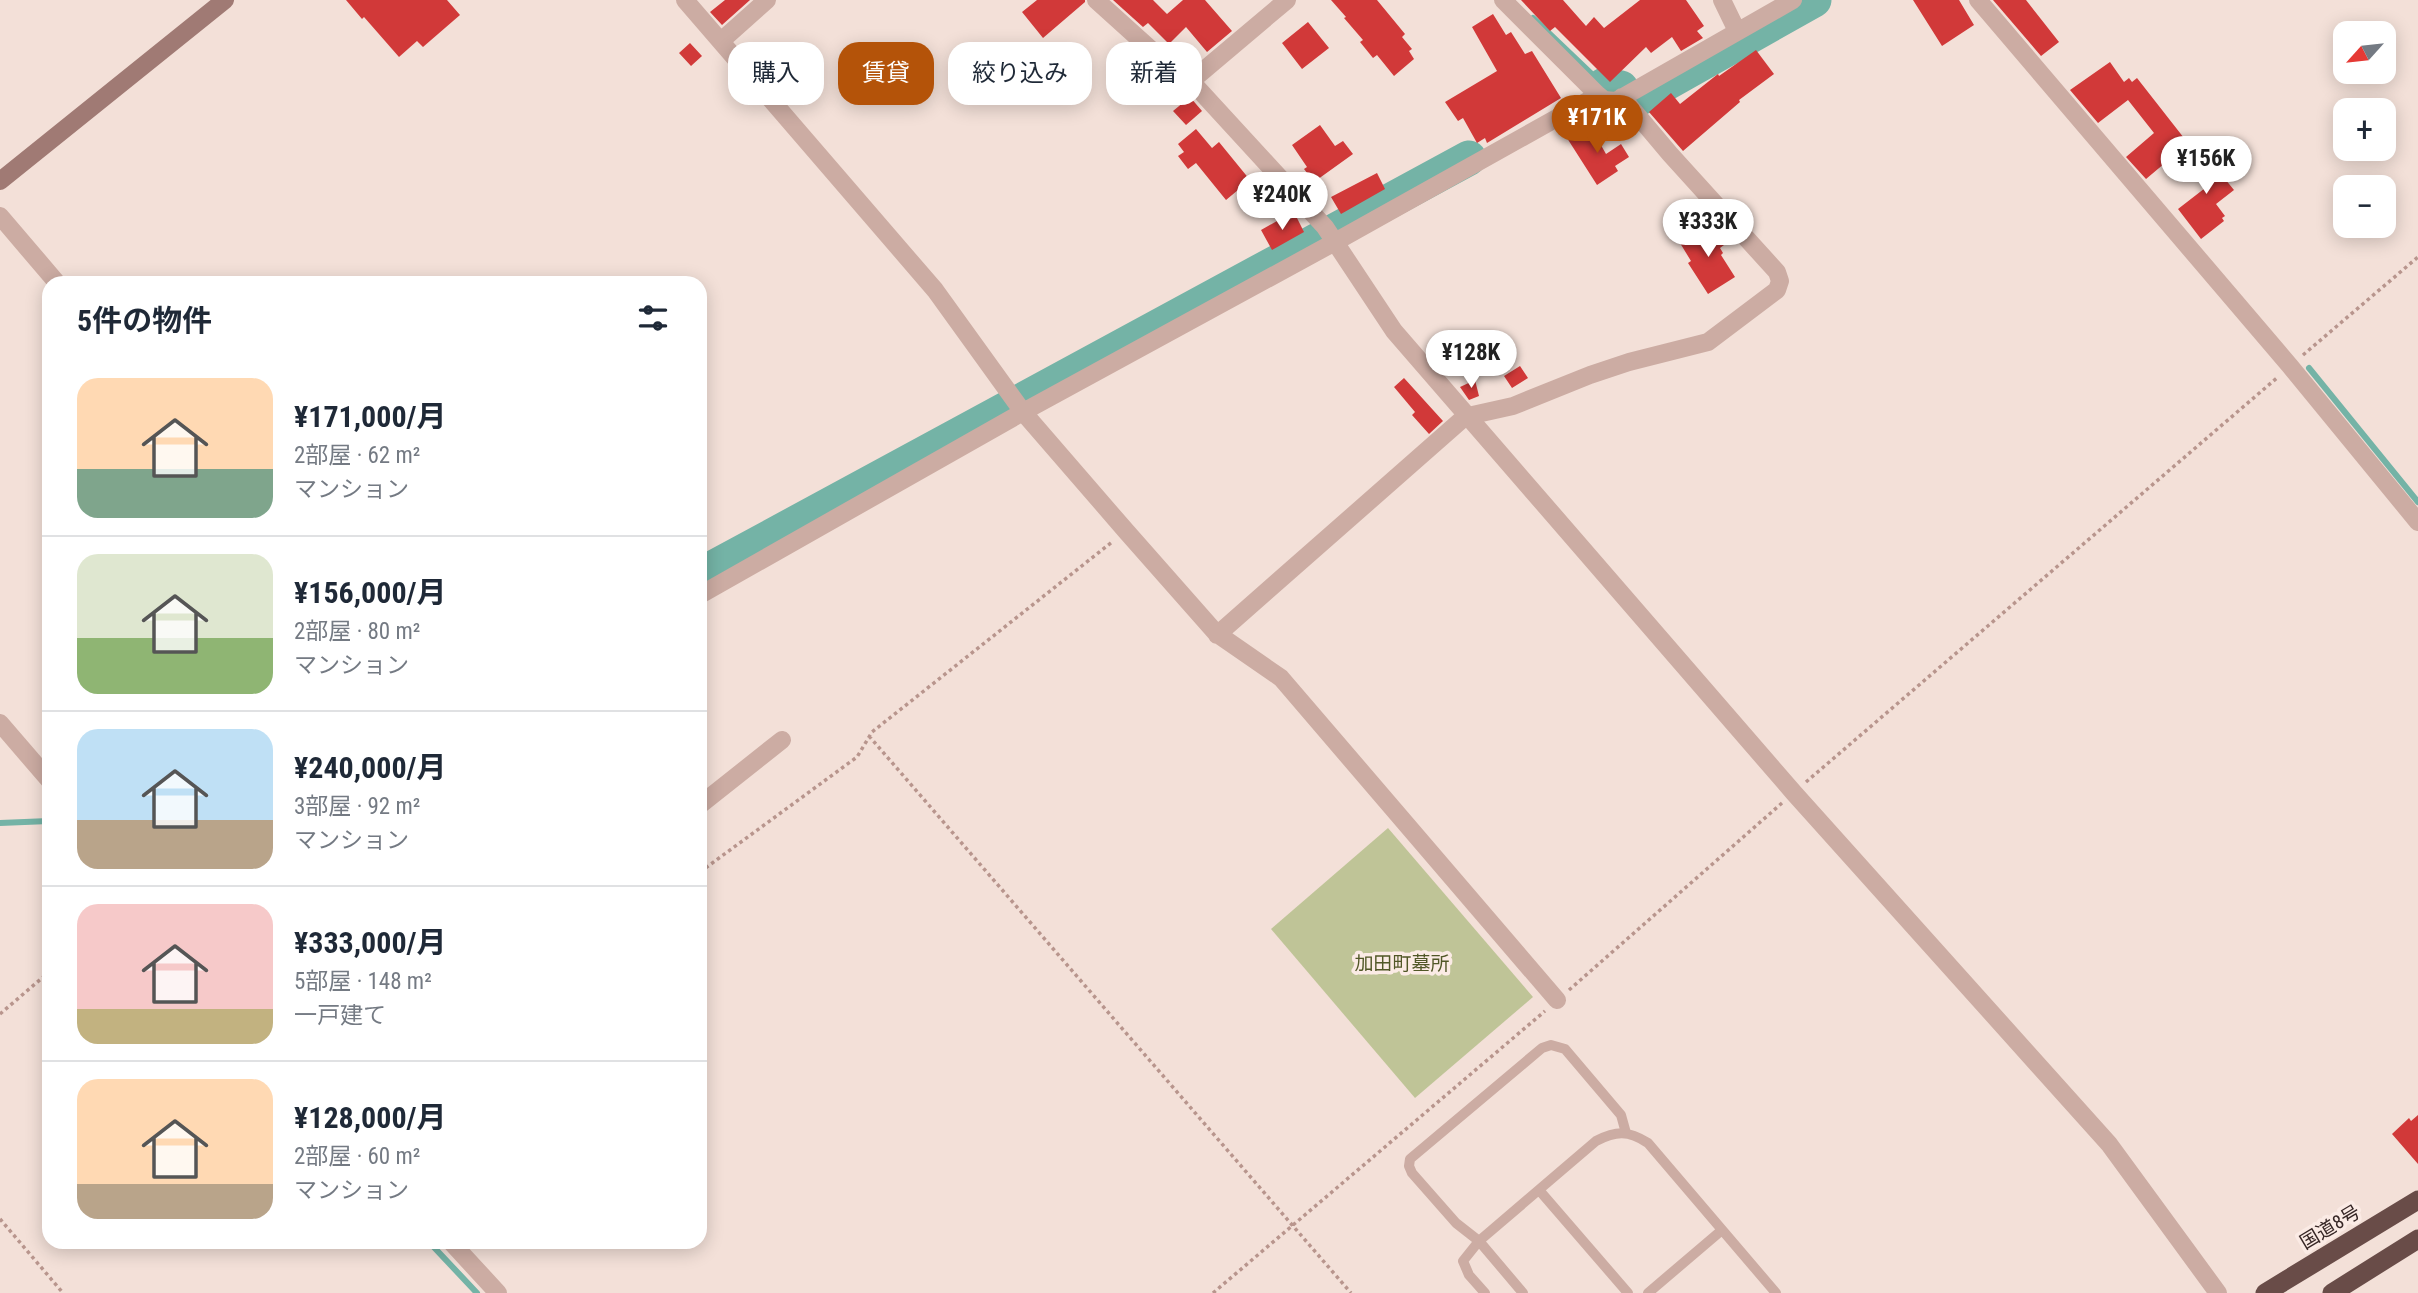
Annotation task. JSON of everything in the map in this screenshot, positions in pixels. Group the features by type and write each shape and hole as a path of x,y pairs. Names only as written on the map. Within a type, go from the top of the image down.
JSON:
{"highway":[{"name":"国道8号","path":"2266,1293 2418,1200"},
{"path":"2332,1293 2418,1239"}],"main road":[{"path":"0,181 225,0"}],"street":[{"path":"685,0 935,290 1018,406 1126,531 1217,635 1281,678 1557,1000"},
{"path":"722,41 767,0"},
{"path":"1096,0 1143,42"},
{"path":"1202,72 1287,0"},
{"path":"1503,0 1598,95 1604,100 1616,101 1793,0"},
{"path":"1722,0 1737,31"},
{"path":"1978,0 2290,366 2418,522"},
{"path":"1202,93 1331,236 1394,331 1467,416 1794,793 2109,1144 2218,1293"},
{"path":"707,591 1018,406 1598,95"},
{"path":"1217,635 1467,416 1513,406 1629,362 1708,342 1777,290 1780,281 1777,272 1670,155 1622,97"},
{"path":"0,216 51,276"},
{"path":"0,723 42,772"},
{"path":"707,797 782,740"},
{"path":"458,1249 498,1293"}],"lane":[{"path":"1523,1293 1479,1241 1456,1223 1412,1173 1409,1167 1410,1159 1542,1048 1551,1045 1565,1049 1621,1115 1626,1133"},
{"path":"1485,1293 1469,1275 1463,1261 1479,1241 1596,1141 1612,1133 1626,1133 1638,1136 1648,1143 1776,1293"},
{"path":"1539,1190 1628,1293"},
{"path":"1647,1293 1722,1230"}],"path":[{"path":"1213,1293 2418,257"},
{"path":"707,867 857,757 869,736 1126,531"},
{"path":"869,736 1351,1293"},
{"path":"0,1014 42,978"},
{"path":"0,1219 63,1293"}],"green space":[{"name":"加田町墓所","path":"1388,828 1533,997 1415,1098 1271,929"}],"building":[{"path":"346,0 447,0 460,15 423,47 417,41 399,57"},
{"path":"725,0 750,0 722,25 710,12"},
{"path":"1037,0 1085,2 1043,38 1022,12"},
{"path":"1113,0 1153,0 1167,14 1183,0 1205,0 1232,31 1207,52 1202,42 1199,42 1186,27 1171,42 1167,42 1148,23 1143,27"},
{"path":"1331,0 1377,0 1405,34 1402,37 1412,49 1409,51 1414,59 1394,76 1377,55 1373,58 1360,42 1363,40"},
{"path":"1521,0 1563,0 1586,26 1594,17 1604,28 1640,0 1686,0 1704,26 1697,31 1703,38 1681,51 1672,37 1651,53 1646,47 1610,82 1555,27 1550,31"},
{"path":"1913,0 1959,0 1974,25 1942,46"},
{"path":"1993,0 2026,0 2059,42 2041,56"},
{"path":"1493,14 1506,35 1511,32 1525,54 1532,51 1561,98 1487,143 1485,138 1477,143 1463,118 1458,121 1445,102 1497,71 1472,27"},
{"path":"1308,22 1329,48 1302,69 1282,43"},
{"path":"690,43 702,56 691,66 679,53"},
{"path":"1756,50 1774,74 1739,100 1740,102 1683,151 1649,112 1671,93 1680,104 1718,74 1719,76"},
{"path":"2110,62 2124,82 2129,78 2132,82 2137,78 2191,147 2174,161 2171,158 2146,179 2126,157 2154,133 2128,100 2098,123 2070,90"},
{"path":"1180,105 1197,105 1202,111 1186,125 1173,111"},
{"path":"1320,125 1335,146 1343,141 1353,154 1314,182 1292,145"},
{"path":"1586,127 1590,133 1593,131 1606,154 1621,144 1629,157 1615,166 1618,171 1597,185 1567,138"},
{"path":"1196,129 1212,148 1219,142 1250,180 1226,200 1196,163 1188,169 1178,156 1184,152 1178,144"},
{"path":"2198,146 2234,190 2216,204 2225,216 2222,218 2224,221 2201,239 2178,209 2209,185 2186,156"},
{"path":"1377,173 1385,189 1341,214 1331,197"},
{"path":"1296,216 1304,232 1272,250 1261,230 1284,217 1286,221"},
{"path":"1711,224 1724,245 1720,248 1723,253 1721,255 1735,277 1708,294 1688,263 1691,261 1680,243"},
{"path":"1520,366 1528,378 1512,388 1504,376"},
{"path":"1404,378 1443,421 1429,434 1412,415 1415,412 1394,387"},
{"path":"1475,380 1479,396 1469,400 1460,387"},
{"path":"2418,1115 2418,1164 2392,1134 2409,1118 2411,1121"}],"waterway":[{"path":"1633,102 1814,0"},
{"path":"1533,18 1599,81 1608,85"},
{"path":"1604,85 1621,88"},
{"path":"707,571 1469,158"},
{"path":"2309,368 2418,502"},
{"path":"0,823 42,821"},
{"path":"436,1249 477,1293"}]}
